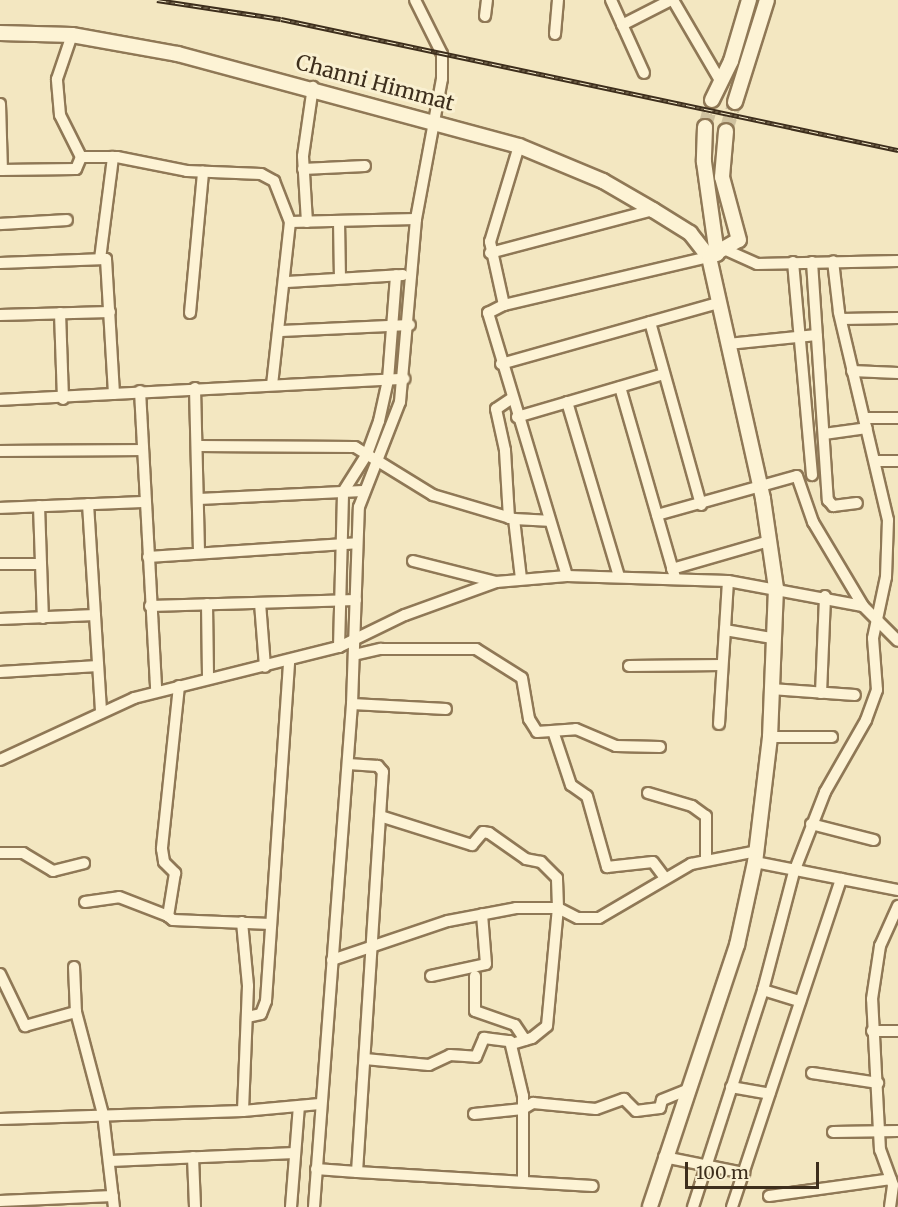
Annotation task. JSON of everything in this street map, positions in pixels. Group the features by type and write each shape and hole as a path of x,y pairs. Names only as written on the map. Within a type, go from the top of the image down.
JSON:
{"street":[{"path":"291,1207 295,1153 310,1105 332,960 352,704 354,655 346,644 354,491 373,459 397,379 406,275 437,122 442,54 415,0"},
{"path":"485,16 487,0"},
{"path":"555,34 558,0"},
{"path":"611,0 644,73"},
{"path":"622,25 672,0 721,82"},
{"path":"712,100 721,82 749,0"},
{"path":"735,102 767,0"},
{"name":"Channi Himmat","path":"0,33 72,35 178,54 313,87 519,146 603,181 690,233 717,254"},
{"path":"0,104 1,170 76,169 81,157 60,115 57,79 72,35"},
{"path":"307,222 303,169 313,87"},
{"path":"650,1207 664,1157 725,986 756,857 770,737 772,638 776,588 769,541 766,484 718,303 717,254 704,162 705,127"},
{"path":"567,576 487,320 488,313 504,305 717,254 736,246 739,236 722,177 726,131"},
{"path":"504,305 490,253 492,231 519,146"},
{"path":"81,157 113,157 203,172 268,176 281,193 290,222 287,282 273,385"},
{"path":"100,259 113,157"},
{"path":"303,169 365,166"},
{"path":"190,313 203,172"},
{"path":"490,253 653,210"},
{"path":"290,222 416,219"},
{"path":"0,224 67,220"},
{"path":"339,221 340,278"},
{"path":"717,254 749,262 898,261"},
{"path":"0,263 106,258 114,394"},
{"path":"693,1207 763,990 794,872 811,824 874,701 877,620 886,577 893,520 852,371 841,319 833,261"},
{"path":"793,262 799,335 800,476 813,522 858,604 898,641"},
{"path":"812,262 826,473 831,504 857,503"},
{"path":"287,282 406,275"},
{"path":"346,644 354,491 373,459 397,379 406,275"},
{"path":"501,364 718,303"},
{"path":"0,315 110,312"},
{"path":"60,313 63,399"},
{"path":"841,319 898,318"},
{"path":"650,321 701,505"},
{"path":"280,331 401,325"},
{"path":"728,344 799,335 817,335"},
{"path":"852,371 898,373"},
{"path":"517,417 664,374"},
{"path":"0,400 63,399 141,391 397,379"},
{"path":"620,387 673,574"},
{"path":"195,388 199,552"},
{"path":"141,391 144,502 156,691"},
{"path":"512,399 496,409 505,450 521,579"},
{"path":"567,402 619,576"},
{"path":"824,434 865,423 898,418"},
{"path":"198,446 349,446 433,495 512,518 548,521"},
{"path":"0,451 142,450"},
{"path":"877,461 898,461"},
{"path":"657,515 701,505 766,484 826,473"},
{"path":"199,498 354,491"},
{"path":"0,508 144,502"},
{"path":"88,504 101,713"},
{"path":"39,506 43,618"},
{"path":"673,574 769,541"},
{"path":"148,557 350,544"},
{"path":"413,561 496,582"},
{"path":"0,564 41,564"},
{"path":"0,760 101,713 156,691 289,663 346,644 405,615 496,582 567,576 673,574 776,588 858,604"},
{"path":"718,724 728,581"},
{"path":"821,693 830,597"},
{"path":"150,606 348,600"},
{"path":"260,603 265,667"},
{"path":"207,604 208,679"},
{"path":"0,619 95,615"},
{"path":"725,630 772,638"},
{"path":"354,655 381,649 466,647 485,651 522,678 532,728 553,731 581,729 621,747 660,747"},
{"path":"247,1017 261,1014 265,1008 289,663"},
{"path":"629,666 722,665"},
{"path":"0,672 98,666"},
{"path":"168,916 175,873 162,855 179,686"},
{"path":"771,689 855,696"},
{"path":"352,704 446,709"},
{"path":"553,731 571,785 587,796 607,867 652,862 665,878"},
{"path":"770,737 832,737"},
{"path":"348,764 382,769 357,1172"},
{"path":"648,793 692,806 706,816 706,859"},
{"path":"365,1059 429,1065 450,1055 476,1057 484,1038 512,1044 525,1040 547,1026 558,908 556,878 541,862 522,857 489,833 483,832 472,845 380,816"},
{"path":"811,824 874,840"},
{"path":"0,853 23,853 49,870 84,863"},
{"path":"332,960 369,951 441,923 525,907 558,908 578,918 599,918 665,878 706,859 756,857 776,868 898,890"},
{"path":"732,1207 841,879"},
{"path":"85,902 119,897 173,920 271,924"},
{"path":"890,1207 891,1179 879,1134 878,1083 872,1031 880,946 898,906"},
{"path":"431,976 486,964 482,914"},
{"path":"242,922 247,1017 243,1111"},
{"path":"0,1201 19,1203 113,1202 103,1114 76,1012 74,967"},
{"path":"0,974 25,1026 76,1012"},
{"path":"475,976 475,1011 515,1025 525,1040"},
{"path":"763,990 800,1001"},
{"path":"872,1031 898,1031"},
{"path":"512,1044 523,1109 523,1181"},
{"path":"812,1073 878,1083"},
{"path":"731,1087 769,1094"},
{"path":"474,1114 523,1109 533,1103 596,1108 624,1099 636,1111 660,1108 663,1100 689,1089"},
{"path":"0,1119 243,1111 310,1105"},
{"path":"310,1105 316,1169 314,1207"},
{"path":"832,1132 879,1134 898,1131"},
{"path":"110,1161 295,1153"},
{"path":"193,1157 195,1207"},
{"path":"664,1157 705,1168 744,1173"},
{"path":"316,1169 592,1186"},
{"path":"769,1196 891,1179"}],"tunnel":[{"path":"705,127 712,100"},
{"path":"726,131 735,102"}],"railway":[{"path":"157,0 281,19 898,150"}]}
